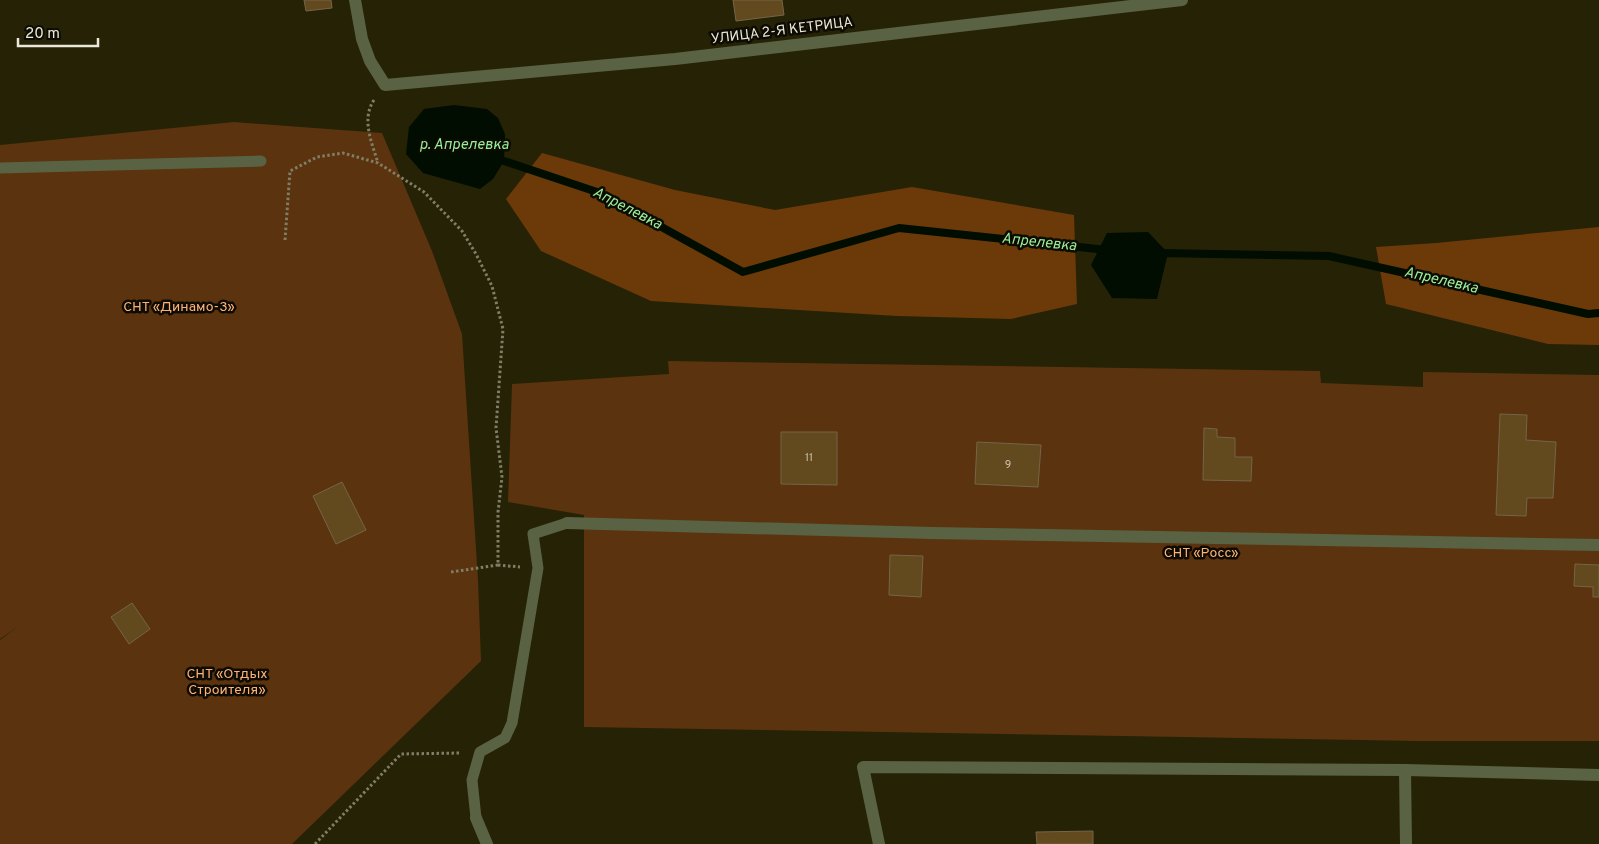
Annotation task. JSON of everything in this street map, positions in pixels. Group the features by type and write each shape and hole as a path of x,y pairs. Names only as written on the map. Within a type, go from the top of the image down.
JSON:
{"street":[{"name":"УЛИЦА 2-Я КЕТРИЦА","path":"355,0 362,40 370,61 385,85 675,59 1182,0"},
{"path":"568,524 932,533 1599,545"},
{"path":"879,844 863,767 1405,770 1599,775"},
{"path":"1405,770 1406,844"},
{"path":"476,818 487,844"}],"lane":[{"path":"0,168 261,161"},
{"path":"476,818 472,780 480,752 504,738 512,724 538,568 533,534 568,524"}],"path":[{"path":"367,124 378,163"},
{"path":"285,240 290,171 317,157 343,154 378,163 424,192 462,231 492,286 503,329 496,428 502,478 498,512 498,565 451,572"},
{"path":"315,844 401,754 480,752"}],"green space":[{"path":"234,122 382,133 432,251 462,334 478,580 481,661 292,844 0,844 0,640 19,626 0,639 0,145"},
{"name":"СНТ «Росс»","path":"668,361 1320,371 1321,383 1423,387 1423,372 1599,375 1599,741 1419,741 584,727 584,515 508,502 512,384 669,374"}],"shaded area":[{"path":"542,153 675,190 775,210 912,187 1074,215 1077,304 1011,319 897,316 651,301 541,251 506,199"},
{"path":"1599,227 1599,345 1548,344 1386,304 1376,247"}],"water":[{"name":"р. Апрелевка","path":"454,105 487,109 498,118 505,134 504,161 493,179 480,189 423,173 406,154 409,127 424,109"},
{"path":"1148,232 1168,253 1157,299 1112,298 1091,265 1107,233"}],"building":[{"path":"304,0 331,0 332,8 306,11"},
{"path":"733,0 782,0 784,15 736,21"},
{"path":"1500,414 1527,415 1526,440 1556,442 1553,498 1527,498 1526,516 1496,515"},
{"path":"1204,428 1217,429 1217,437 1235,438 1235,457 1252,457 1251,481 1203,480"},
{"path":"781,432 837,432 837,485 781,484"},
{"path":"977,442 1041,445 1038,487 975,484"},
{"path":"342,482 366,530 336,544 313,496"},
{"path":"890,555 923,556 921,597 889,595"},
{"path":"1575,564 1599,565 1599,597 1593,597 1593,587 1574,586"},
{"path":"132,603 150,629 129,644 111,617"},
{"path":"1093,831 1093,844 1037,844 1036,832"}],"waterway":[{"name":"Апрелевка","path":"504,161 600,193 743,272 899,228 1107,250"},
{"name":"Апрелевка","path":"1159,253 1329,256 1588,314 1599,313"}],"park label":[{"name":"СНТ «Динамо-3»","path":"179,307"},
{"name":"СНТ «Отдых Строителя»","path":"227,682"}]}
